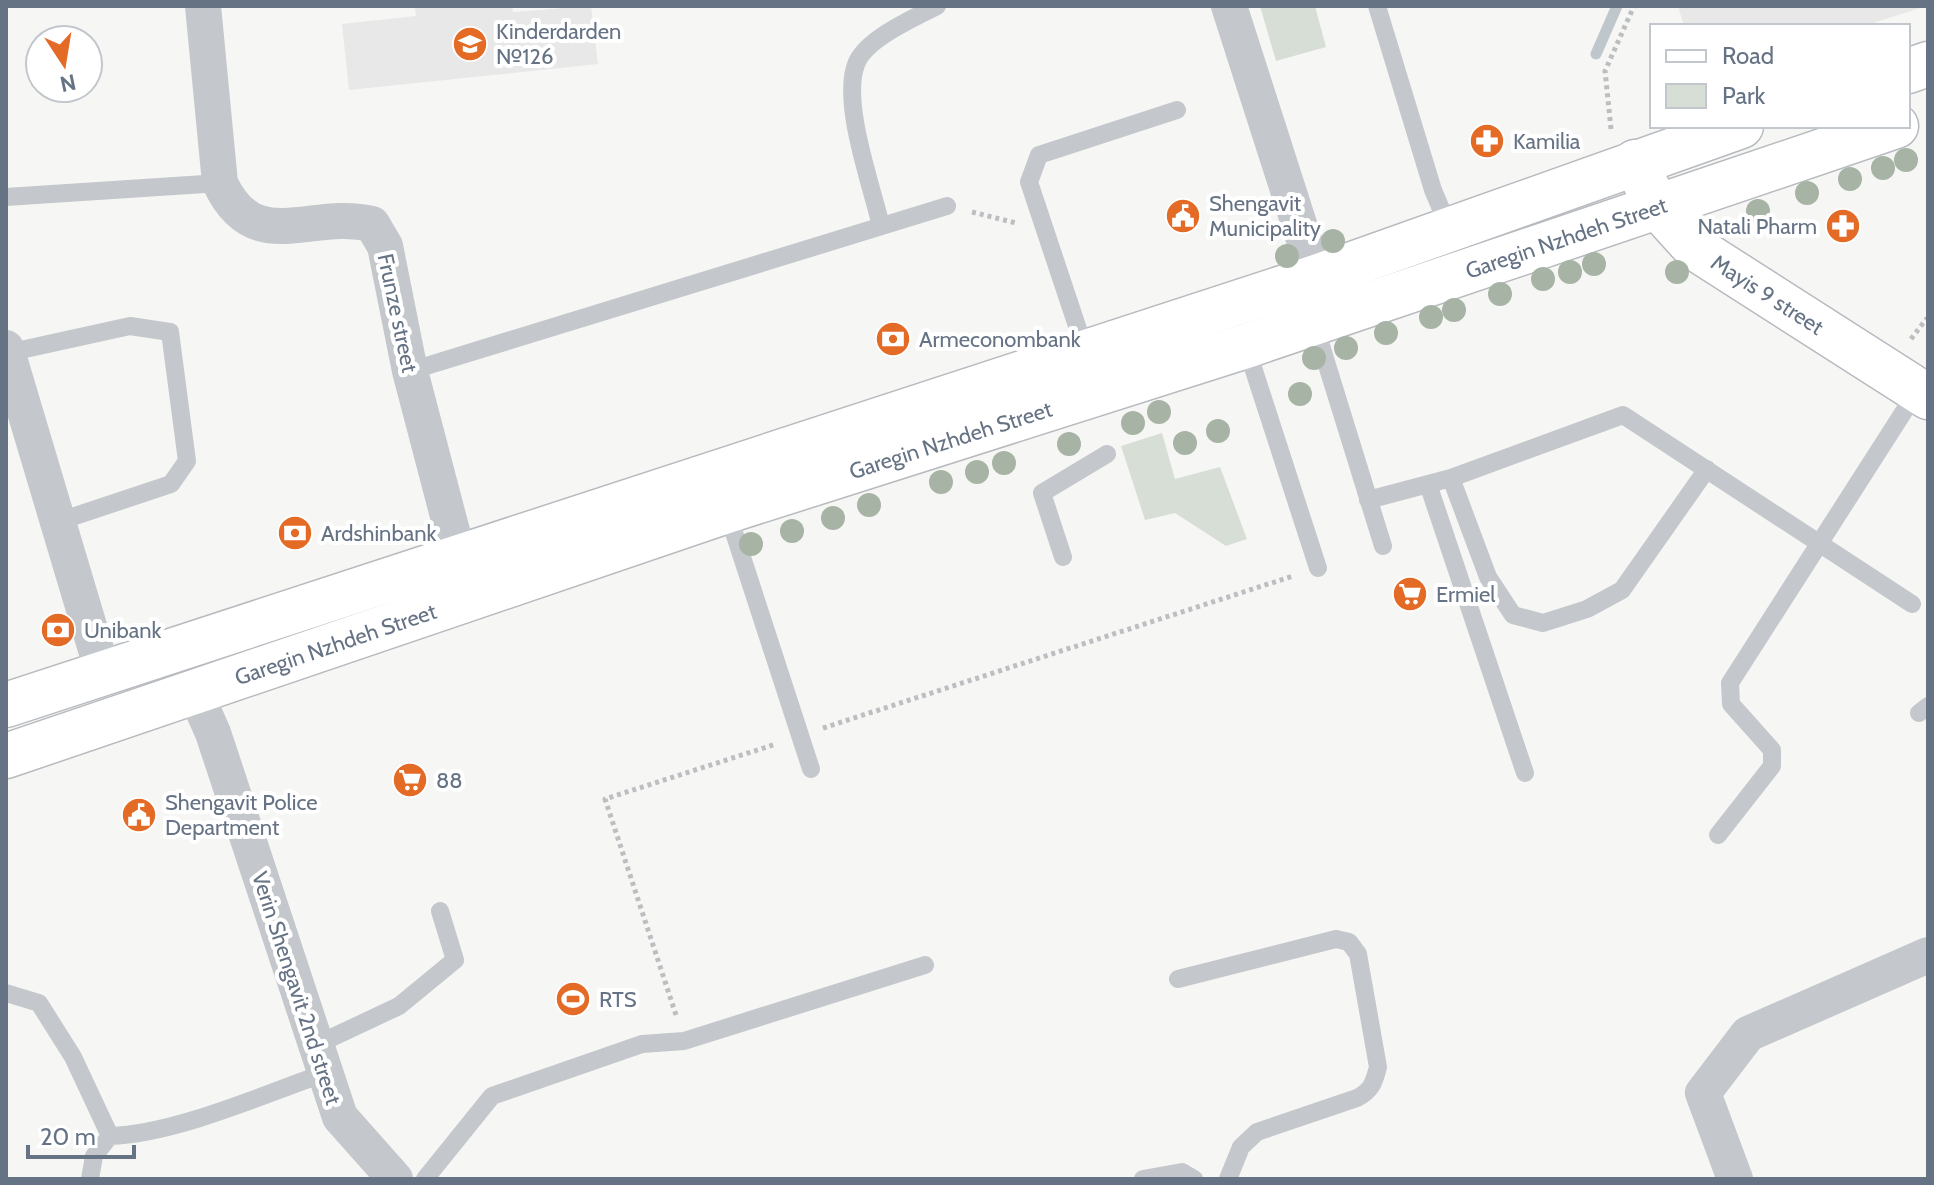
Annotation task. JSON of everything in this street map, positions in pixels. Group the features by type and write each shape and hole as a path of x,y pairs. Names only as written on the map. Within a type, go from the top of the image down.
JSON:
{"main road":[{"name":"Garegin Nzhdeh Street","path":"6,705 1316,277 1450,230 1623,146 1729,128"},
{"name":"Garegin Nzhdeh Street","path":"6,756 727,511 1246,346 1890,128"},
{"name":"Mayis 9 street","path":"1623,146 1656,205 1695,248 1923,394"}],"street":[{"name":"Frunze street","path":"203,6 220,183 232,208 261,226 350,219 372,224 385,246 410,371 459,558"},
{"path":"1229,6 1316,277"},
{"path":"8,365 60,521 103,673"},
{"name":"Verin Shengavit 2nd street","path":"194,690 213,733 340,1117 395,1179"},
{"path":"1735,1179 1703,1093 1748,1034 1928,955"}],"lane":[{"path":"881,226 851,96 857,61 886,33 937,6"},
{"path":"1377,6 1433,190 1450,230"},
{"path":"1086,353 1029,182 1039,155 1177,110"},
{"path":"6,197 220,183"},
{"path":"410,371 947,206"},
{"path":"1314,323 1383,546"},
{"path":"8,365 130,326 170,332 187,461 171,484 60,521"},
{"path":"1246,346 1318,568"},
{"path":"1718,835 1772,766 1772,750 1731,704 1730,683 1819,542 1923,394"},
{"path":"1368,500 1451,478 1623,415 1912,604"},
{"path":"1063,557 1042,493 1107,454"},
{"path":"1451,478 1488,577 1513,615 1543,623 1587,609 1622,590 1707,469"},
{"path":"1428,484 1525,773"},
{"path":"727,511 811,769"},
{"path":"90,1179 94,1156 110,1136 135,1135 168,1126 321,1059 399,1006 455,960 440,911"},
{"path":"1178,979 1336,939 1349,942 1358,954 1378,1067 1374,1083 1357,1098 1257,1132 1241,1147 1228,1179"},
{"path":"425,1179 492,1096 642,1044 684,1041 925,965"},
{"path":"6,993 39,1003 73,1057 110,1136"},
{"path":"1143,1179 1182,1172 1194,1179"}],"path":[{"path":"1623,146 1605,71 1634,6"},
{"path":"947,206 1029,226"},
{"path":"1911,339 1927,318"},
{"path":"684,1041 605,799 1318,568"}],"shaded area":[{"name":"Kinderdarden №126","path":"415,6 512,6 513,12 591,6 598,64 349,90 342,24 416,16"},
{"path":"1678,6 1926,6 1870,24 1683,24"}],"green space":[{"path":"1260,6 1315,6 1326,47 1276,61"},
{"path":"1162,433 1175,479 1220,467 1247,539 1226,546 1175,513 1145,520 1121,446"}],"waterway":[{"path":"1596,54 1617,6"}],"place":[{"name":"Kinderdarden №126","path":"470,44"},
{"name":"Kamilia","path":"1487,141"},
{"name":"Shengavit Municipality","path":"1183,216"},
{"name":"Natali Pharm","path":"1843,226"},
{"name":"Armeconombank","path":"893,339"},
{"name":"Ardshinbank","path":"295,533"},
{"name":"Ermiel","path":"1410,594"},
{"name":"Unibank","path":"58,630"},
{"name":"88","path":"410,780"},
{"name":"Shengavit Police Department","path":"139,815"},
{"name":"RTS","path":"573,999"}]}
